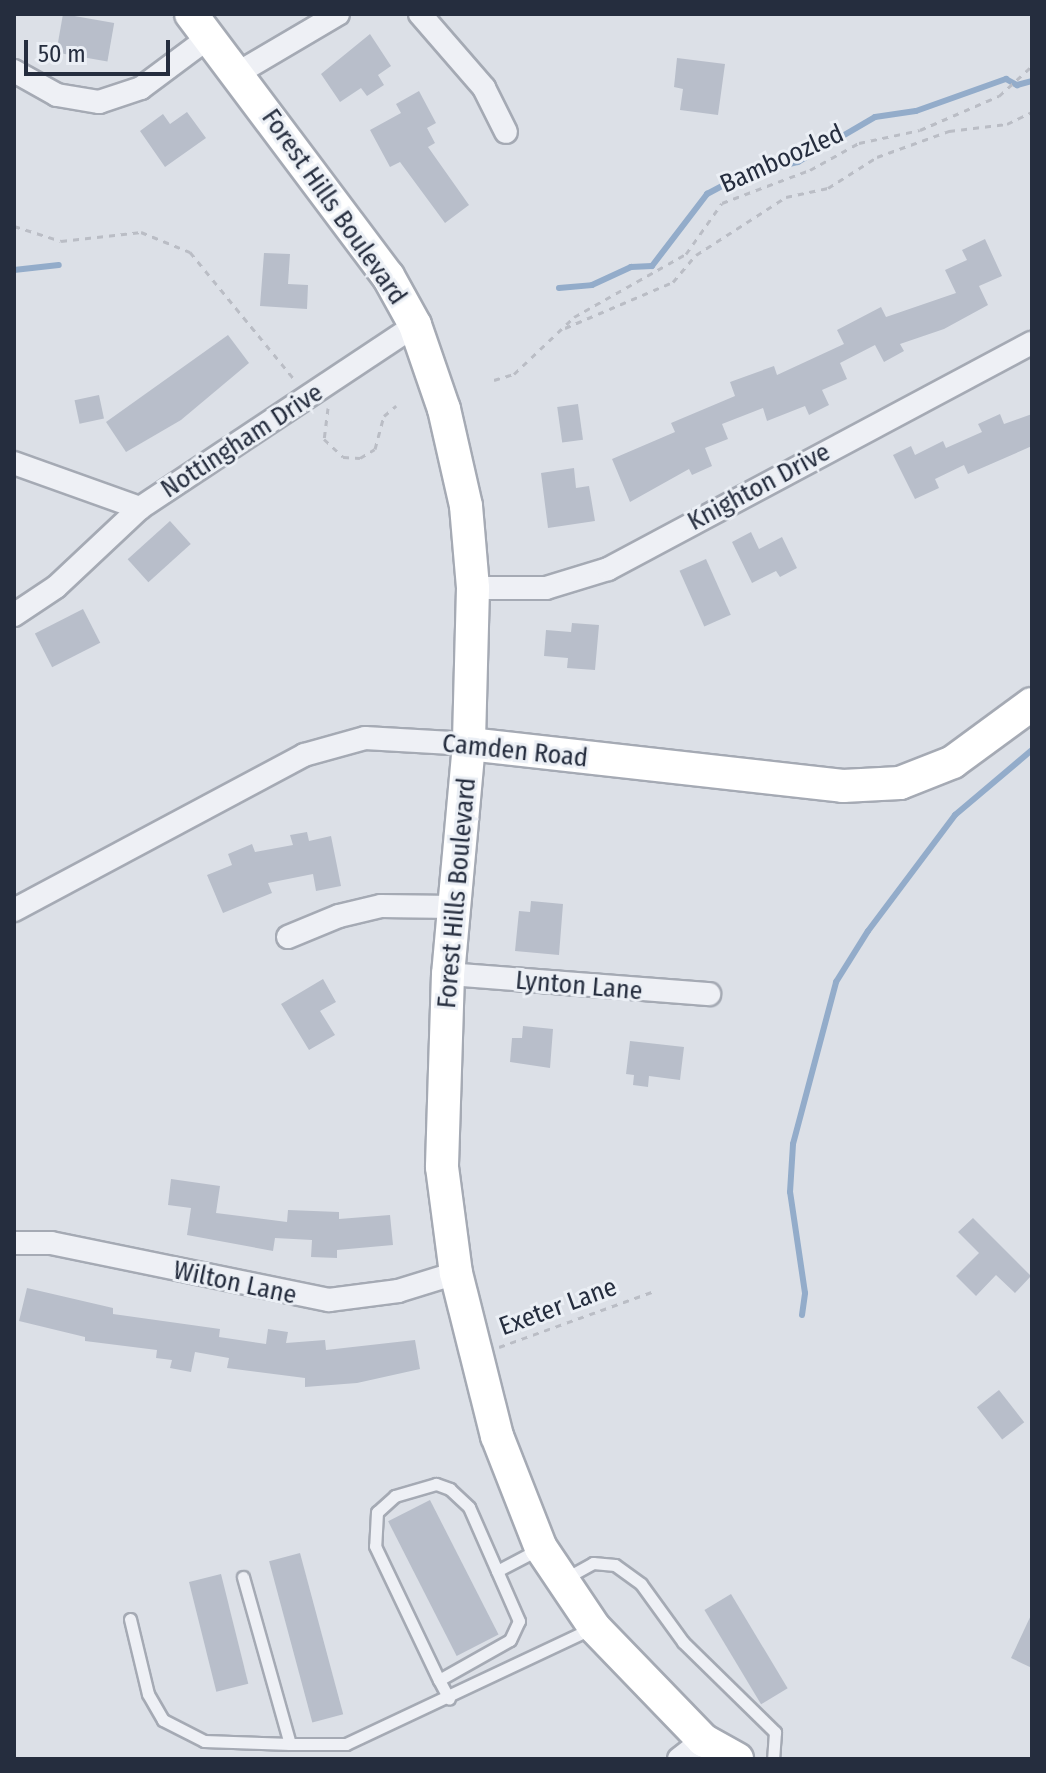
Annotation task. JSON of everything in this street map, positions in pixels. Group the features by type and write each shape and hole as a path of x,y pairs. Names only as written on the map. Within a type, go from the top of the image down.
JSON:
{"main road":[{"name":"Forest Hills Boulevard","path":"200,26 388,276 415,325 444,409 463,492 473,588 469,744 448,974 442,1167 456,1273 504,1457 541,1548 594,1627 691,1750 737,1759"},
{"name":"Camden Road","path":"469,744 843,786 900,783 953,762 1032,704"}],"street":[{"path":"238,73 338,14"},
{"path":"420,14 484,88 506,132"},
{"path":"14,71 57,95 99,102 141,88 200,26"},
{"name":"Nottingham Drive","path":"14,463 140,508 415,325"},
{"name":"Knighton Drive","path":"473,588 546,588 608,569 1032,343"},
{"path":"14,615 56,587 140,508"},
{"name":"Camden Road","path":"14,910 304,755 365,738 469,744"},
{"path":"288,937 339,916 381,906 454,907"},
{"name":"Lynton Lane","path":"448,974 709,994"},
{"name":"Wilton Lane","path":"14,1243 51,1243 329,1300 398,1291 456,1273"}],"lane":[{"path":"439,1680 510,1640 519,1621 469,1507 450,1489 436,1484 395,1496 377,1512 375,1546 439,1680 449,1699"},
{"path":"497,1571 541,1548"},
{"path":"562,1581 593,1563 615,1565 641,1584 683,1642 775,1732 773,1759"},
{"path":"243,1577 290,1744"},
{"path":"130,1619 148,1694 163,1720 204,1741 290,1744 346,1744 449,1699 594,1627"}],"path":[{"name":"Bamboozled","path":"494,380 514,374 574,317 686,254 722,203 810,170 859,143 920,130 999,96 1032,66"},
{"path":"561,329 673,282 696,255 786,197 828,188 877,157 949,131 1007,124 1032,112"},
{"path":"14,226 61,241 141,232 190,252 236,314 300,385"},
{"path":"327,399 324,439 343,457 360,458 375,449 384,416 396,406"},
{"name":"Exeter Lane","path":"476,1355 652,1292"}],"building":[{"path":"63,14 114,23 107,61 56,52"},
{"path":"370,34 391,66 378,75 384,85 367,96 361,88 340,102 321,74"},
{"path":"677,58 725,64 718,115 680,110 683,89 674,87"},
{"path":"419,91 436,123 427,128 435,143 428,147 469,205 445,223 400,162 390,167 370,130 401,113 396,104"},
{"path":"187,112 206,138 165,167 140,131 163,114 170,124"},
{"path":"985,239 1002,276 979,286 988,305 944,329 900,344 904,351 884,362 875,345 840,363 847,379 822,390 829,405 809,415 805,406 767,421 763,408 722,424 728,439 705,448 712,466 692,475 689,469 630,502 612,459 675,432 671,423 735,396 730,382 774,366 777,375 844,344 837,330 881,307 886,317 956,293 945,270 967,260 962,250"},
{"path":"264,253 290,254 288,284 308,285 307,309 260,306"},
{"path":"228,335 249,363 181,420 126,452 106,422"},
{"path":"99,395 104,418 80,424 75,400"},
{"path":"578,404 583,440 562,443 557,407"},
{"path":"1000,414 1004,424 1032,414 1032,446 968,474 964,465 935,479 939,488 915,499 893,455 911,446 915,455 943,441 946,448 982,432 978,424"},
{"path":"574,468 576,488 589,486 595,521 548,528 541,473"},
{"path":"170,521 191,544 148,582 128,559"},
{"path":"751,532 759,549 782,537 797,568 780,577 776,571 752,583 732,542"},
{"path":"706,559 731,615 704,627 680,571"},
{"path":"83,609 100,643 52,667 35,634"},
{"path":"572,623 599,625 595,670 567,668 568,658 544,656 546,630 571,632"},
{"path":"307,832 309,841 331,836 341,886 316,891 313,874 268,883 272,893 223,913 207,875 232,865 228,854 252,844 255,852 293,845 290,835"},
{"path":"531,901 563,904 559,955 515,951 519,911 530,912"},
{"path":"323,979 336,1002 320,1011 335,1035 309,1050 281,1004"},
{"path":"523,1026 553,1029 550,1068 510,1062 512,1038 522,1038"},
{"path":"630,1041 684,1047 680,1080 649,1076 648,1087 633,1085 634,1075 626,1074"},
{"path":"171,1179 220,1186 216,1213 287,1222 288,1210 339,1212 339,1219 390,1215 393,1245 337,1250 337,1258 311,1257 312,1240 275,1238 273,1251 187,1235 191,1208 168,1205"},
{"path":"973,1218 1031,1276 1015,1293 996,1275 976,1296 956,1276 979,1253 958,1232"},
{"path":"27,1288 113,1308 113,1314 220,1329 219,1337 266,1344 268,1329 288,1332 286,1343 325,1340 326,1350 415,1340 420,1369 357,1383 305,1387 305,1378 227,1368 229,1358 195,1352 191,1372 170,1368 172,1360 156,1358 157,1350 85,1341 85,1337 19,1321"},
{"path":"999,1390 1024,1422 1002,1440 977,1407"},
{"path":"430,1500 499,1635 457,1656 388,1521"},
{"path":"300,1553 343,1714 312,1723 269,1561"},
{"path":"221,1574 248,1684 216,1692 189,1582"},
{"path":"731,1594 788,1688 761,1704 704,1610"},
{"path":"1032,1613 1032,1668 1011,1658"}],"waterway":[{"path":"559,288 592,285 631,267 652,266 707,194 741,176 798,162 875,117 916,111 1006,79 1017,85 1032,81"},
{"path":"14,270 59,265"},
{"path":"802,1315 805,1293 790,1192 793,1144 836,982 868,931 955,815 1032,750"}]}
